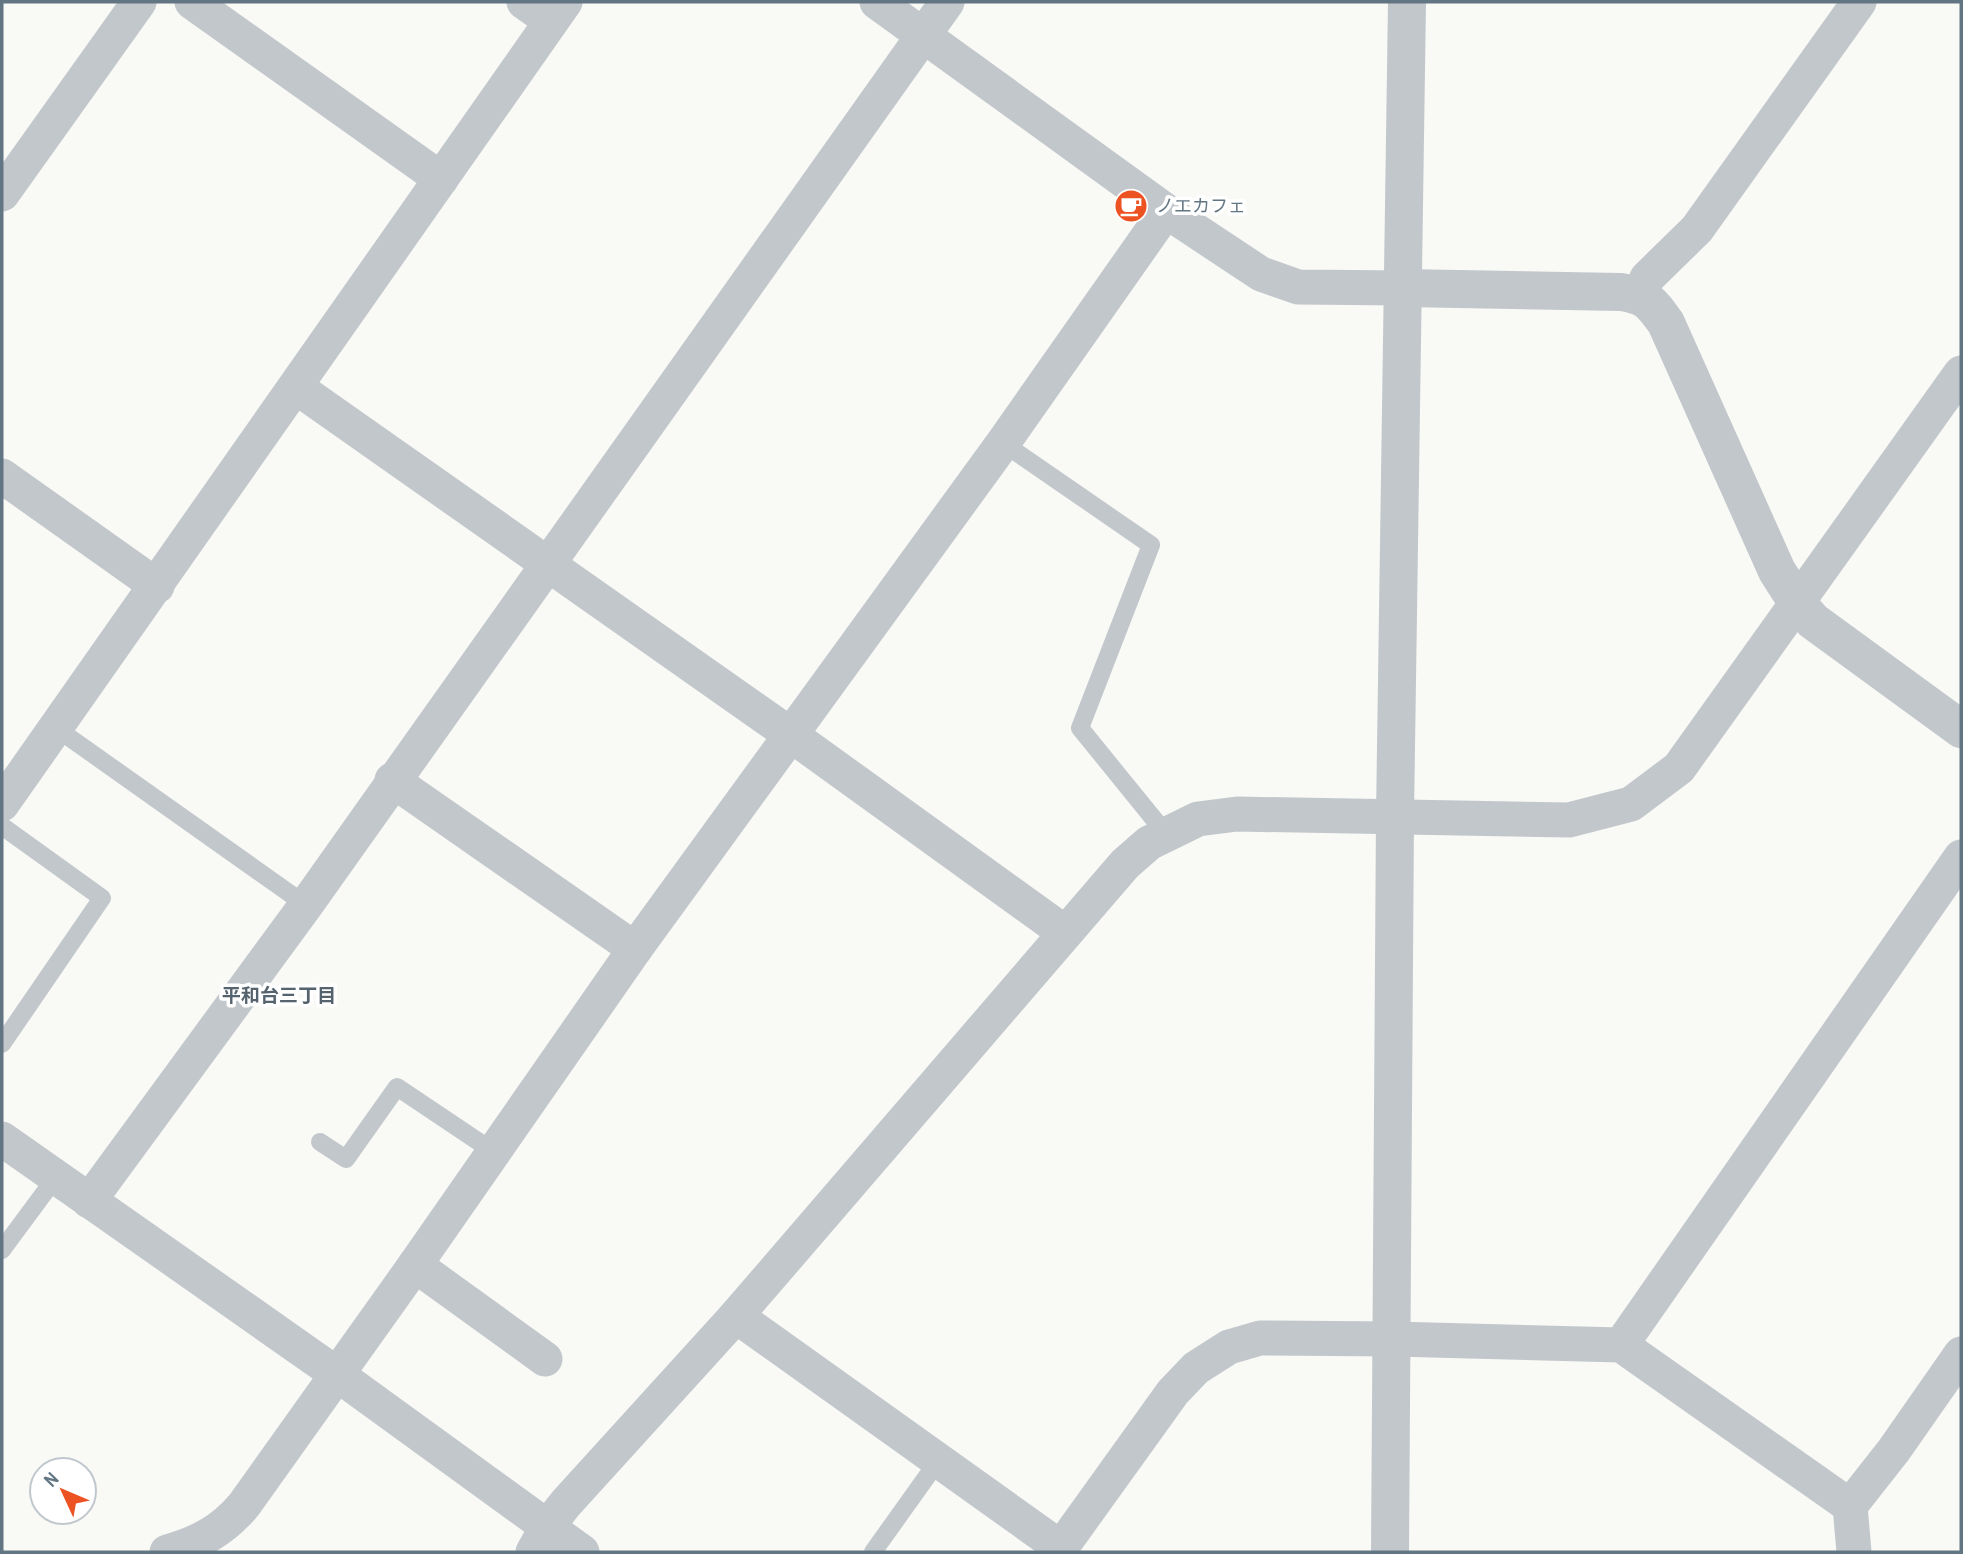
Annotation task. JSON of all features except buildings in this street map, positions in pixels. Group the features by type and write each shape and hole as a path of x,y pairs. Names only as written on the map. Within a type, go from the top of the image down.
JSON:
{"street":[{"path":"2,194 139,2"},
{"path":"192,2 441,179"},
{"path":"877,2 1166,211 1261,274 1298,287 1640,295 1666,323 1777,572 1798,604 1813,621 1961,729"},
{"path":"89,1201 306,905 947,2"},
{"path":"1390,1552 1395,816 1407,2"},
{"path":"1640,295 1647,278 1697,229 1859,2"},
{"path":"2,804 441,179 547,8"},
{"path":"167,1552 206,1537 227,1525 338,1375 635,949 1003,443 1166,211"},
{"path":"540,1540 566,1503 736,1316 1064,932 1125,864 1149,843 1198,819 1237,814 1569,820 1632,804 1679,768 1961,373"},
{"path":"296,387 1064,932"},
{"path":"2,476 157,586"},
{"path":"393,780 635,949"},
{"path":"1621,1345 1961,858"},
{"path":"2,1139 338,1375 540,1540 582,1552"},
{"path":"415,1265 545,1359"},
{"path":"736,1316 1060,1550 1172,1392 1196,1368 1228,1347 1260,1338 1621,1345 1850,1506"},
{"path":"1854,1552 1850,1506 1894,1450 1961,1354"}],"lane":[{"path":"1003,443 1151,545 1080,727 1166,834"},
{"path":"56,728 306,905"},
{"path":"2,826 102,898 2,1044"},
{"path":"320,1142 346,1159 397,1087 494,1152"},
{"path":"2,1251 56,1177"},
{"path":"873,1552 938,1461"}],"place":[{"name":"ノエカフェ","path":"1131,206"}],"district":[{"name":"平和台三丁目","path":"279,995"}]}
